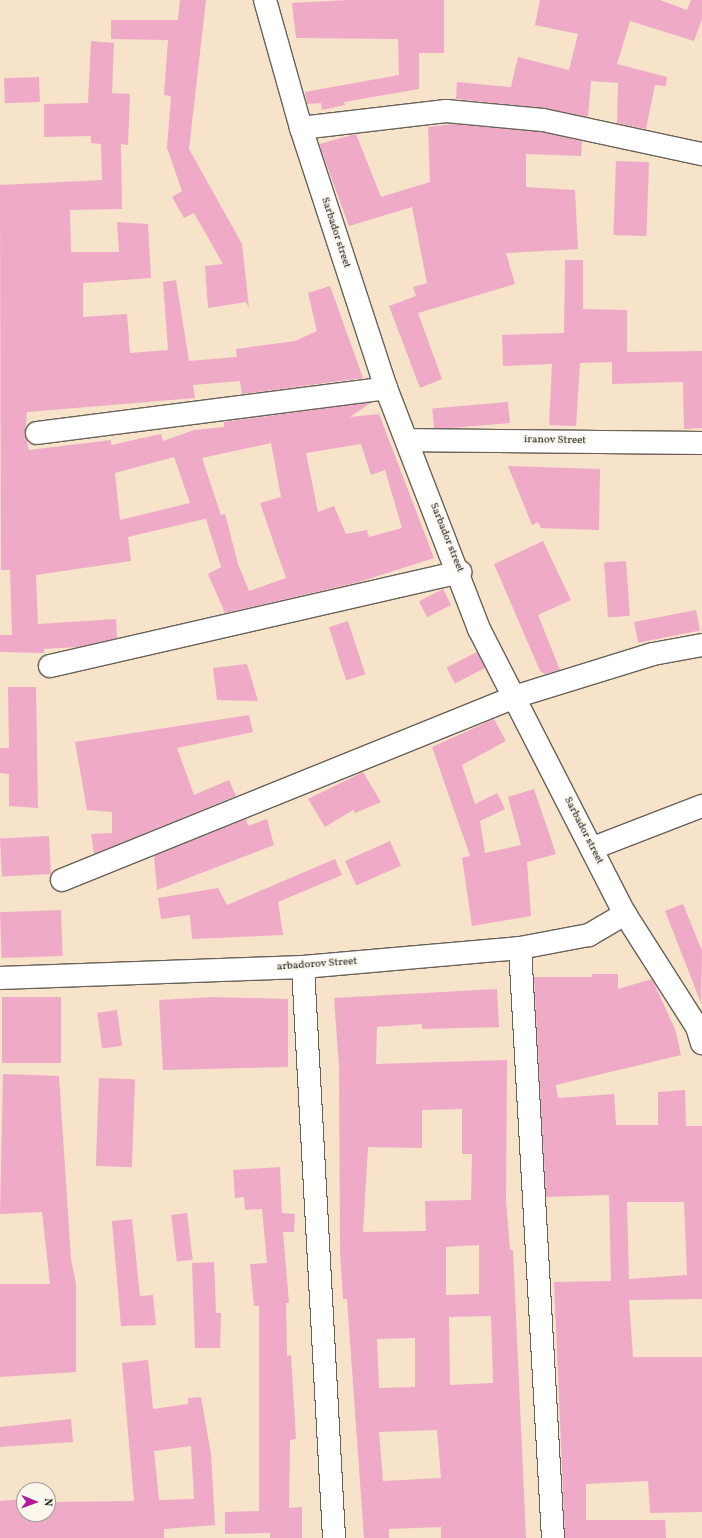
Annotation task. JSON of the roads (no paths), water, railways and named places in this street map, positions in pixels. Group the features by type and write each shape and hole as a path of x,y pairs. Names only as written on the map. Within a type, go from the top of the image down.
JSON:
{"street":[{"name":"Sarbador street","path":"265,0 301,128 386,388 460,572 479,629 593,848 625,914 697,1027 702,1043"},
{"path":"301,128 446,111 543,120 702,154"},
{"path":"37,433 386,388"},
{"name":"iranov Street","path":"407,440 702,442"},
{"path":"50,666 460,572"},
{"path":"62,880 514,697 653,654 702,645"},
{"path":"593,848 702,806"},
{"name":"arbadorov Street","path":"0,978 303,967 520,948 589,935 625,914"},
{"path":"520,948 553,1538"},
{"path":"303,967 334,1538"}]}
